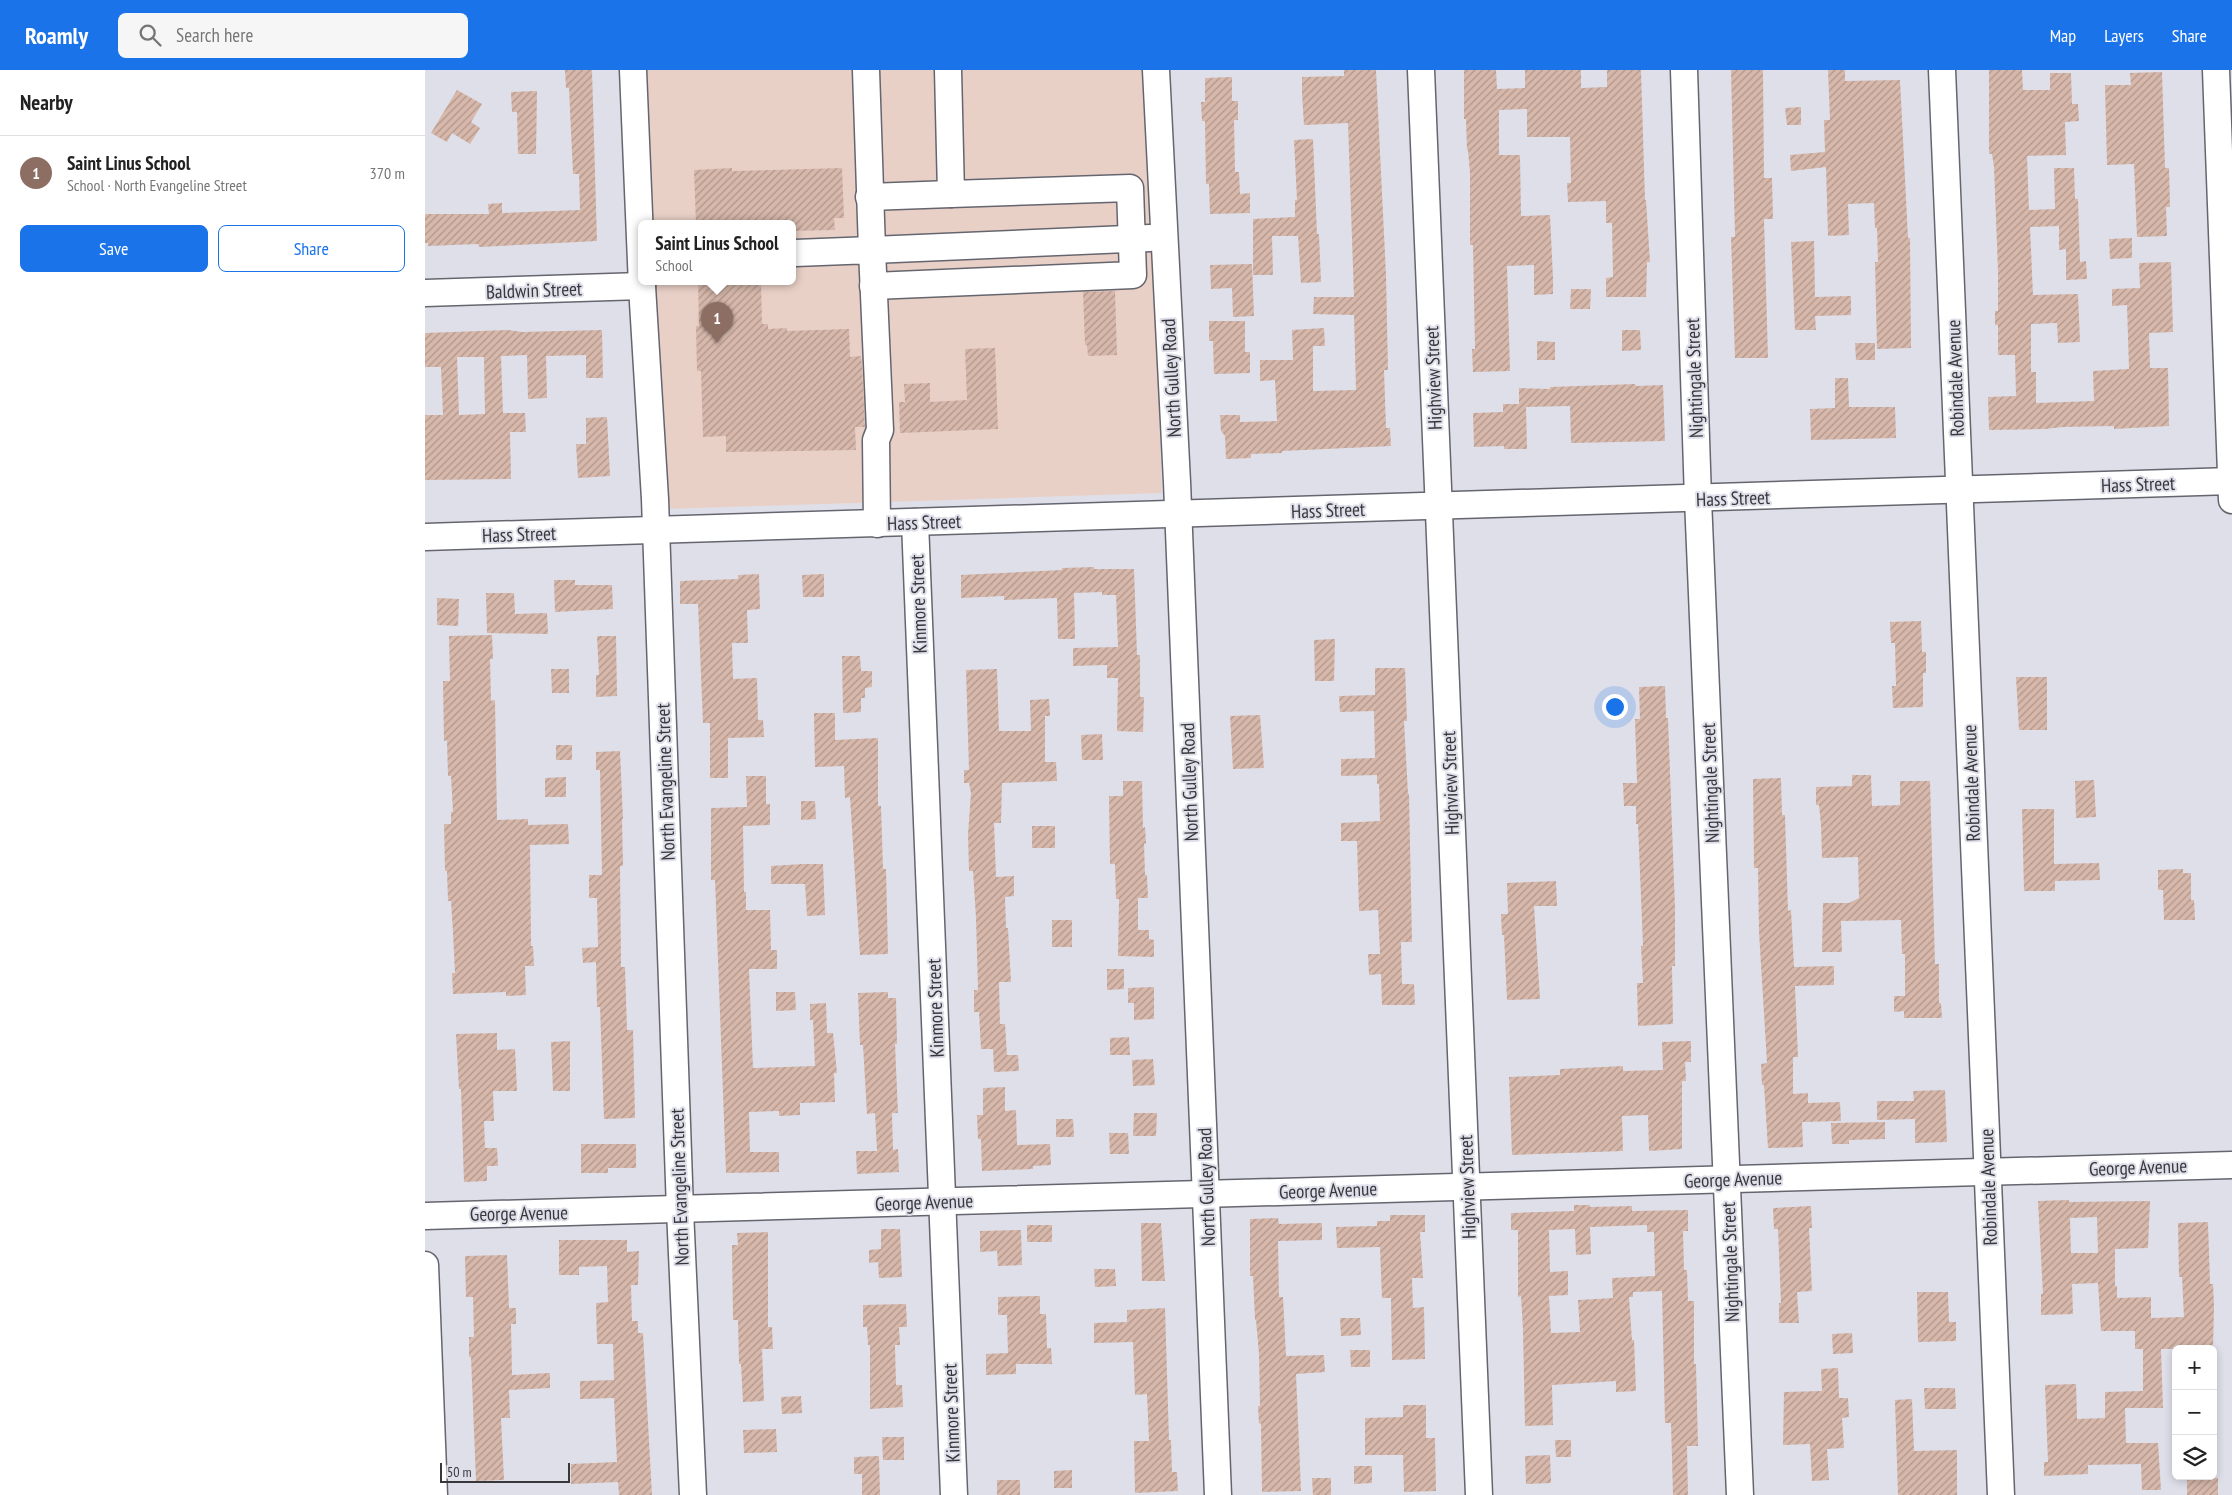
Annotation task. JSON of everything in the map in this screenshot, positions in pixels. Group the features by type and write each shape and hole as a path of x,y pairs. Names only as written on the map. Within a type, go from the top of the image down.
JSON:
{"street":[{"name":"North Evangeline Street","path":"633,70 639,220"},
{"path":"866,70 869,197 880,430 875,440 877,524"},
{"path":"948,70 951,194"},
{"name":"North Gulley Road","path":"1157,70 1163,237 1178,514 1218,1495"},
{"name":"Highview Street","path":"1421,70 1479,1495"},
{"name":"Nightingale Street","path":"1684,70 1699,499 1740,1495"},
{"name":"Robindale Avenue","path":"1942,70 2001,1495"},
{"path":"2216,70 2232,500"},
{"path":"873,286 1133,275 1130,188"},
{"path":"869,197 1161,188"},
{"path":"796,253 1132,240 1163,237"},
{"name":"North Evangeline Street","path":"642,286 656,530 680,1210 693,1495"},
{"name":"Baldwin Street","path":"425,293 642,286"},
{"name":"Hass Street","path":"425,537 2232,481"},
{"name":"Kinmore Street","path":"915,522 954,1495"},
{"name":"George Avenue","path":"425,1216 2232,1164"},
{"path":"425,1265 434,1495"}],"shaded area":[{"path":"647,70 1147,70 1162,493 666,509 656,285 796,285 796,220 653,220"}],"building":[{"path":"565,70 592,70 597,241 479,247 478,244 428,246 428,243 425,243 425,214 489,214 488,204 502,203 502,213 580,210 579,174 573,174 569,88 566,88"},
{"path":"1344,70 1376,70 1386,275 1388,370 1384,370 1386,428 1390,428 1391,446 1282,451 1282,453 1251,454 1251,458 1226,459 1225,436 1221,431 1220,415 1240,415 1240,422 1277,421 1275,380 1260,381 1260,360 1293,360 1292,330 1324,328 1325,346 1313,346 1313,391 1356,390 1354,315 1313,314 1314,297 1354,297 1348,123 1304,125 1302,94 1302,77 1344,76"},
{"path":"1464,70 1496,70 1497,89 1525,88 1525,70 1581,70 1581,88 1607,87 1607,70 1641,70 1645,200 1650,262 1647,262 1646,297 1606,297 1606,278 1613,277 1612,223 1606,223 1606,201 1568,202 1567,183 1571,183 1570,137 1527,137 1527,109 1499,110 1499,155 1520,155 1521,216 1550,215 1553,278 1553,294 1534,295 1534,265 1507,266 1510,371 1473,372 1472,349 1475,349 1473,245 1470,245 1470,173 1466,119 1464,119"},
{"path":"1731,70 1763,70 1764,178 1772,178 1773,219 1764,219 1768,358 1735,358 1731,237 1735,237"},
{"path":"1828,70 1845,70 1845,81 1900,80 1908,238 1910,238 1911,348 1877,349 1875,262 1878,262 1874,203 1848,204 1849,235 1828,236 1826,167 1791,171 1790,155 1825,152 1824,120 1830,120"},
{"path":"1989,70 2022,70 2023,90 2050,90 2050,73 2071,73 2072,104 2078,104 2079,121 2065,122 2066,155 2027,156 2029,210 2055,209 2054,168 2074,168 2075,199 2078,199 2080,262 2086,261 2087,279 2066,280 2066,249 2059,250 2059,226 2030,227 2033,295 2078,294 2080,342 2058,343 2057,323 2031,324 2031,372 2036,372 2036,403 2094,401 2093,371 2129,369 2127,305 2112,306 2112,289 2140,288 2139,263 2171,262 2173,332 2149,333 2150,368 2168,368 2169,426 2114,429 2114,426 1989,430 1988,397 2016,396 2015,355 1998,355 1998,325 1995,325 1995,311 1998,311 1998,271 1994,167 1992,154 1989,154"},
{"path":"2162,72 2165,168 2169,168 2170,207 2166,207 2167,236 2137,237 2134,164 2107,165 2105,85 2131,85 2130,73"},
{"path":"1232,77 1232,101 1238,101 1238,120 1234,120 1235,172 1239,172 1240,194 1250,193 1250,213 1210,214 1209,184 1206,184 1205,121 1202,121 1201,102 1205,102 1205,78"},
{"path":"457,90 482,104 471,122 480,128 470,144 452,133 447,142 431,133"},
{"path":"537,91 536,154 518,154 517,112 512,112 511,92"},
{"path":"1801,107 1801,125 1787,125 1785,108"},
{"path":"1313,139 1321,282 1301,283 1298,236 1272,236 1273,275 1253,275 1253,219 1295,217 1295,200 1297,200 1294,140"},
{"path":"732,168 732,171 842,168 844,218 834,218 835,230 796,231 796,220 696,220 694,170"},
{"path":"2132,238 2132,258 2110,259 2109,239"},
{"path":"1814,241 1815,297 1851,296 1851,315 1815,316 1816,330 1795,330 1791,242"},
{"path":"1252,264 1254,316 1233,317 1232,288 1211,289 1210,265"},
{"path":"698,285 761,285 762,324 768,324 768,329 787,328 787,331 849,329 850,357 861,356 862,365 865,427 855,427 856,450 726,452 726,436 703,437 701,371 697,371 696,326 699,326"},
{"path":"1571,289 1591,289 1590,309 1570,309"},
{"path":"1115,291 1117,355 1088,356 1087,345 1085,345 1083,292"},
{"path":"1209,321 1245,321 1245,352 1250,352 1250,373 1214,374 1213,341 1209,341"},
{"path":"508,330 522,332 602,330 603,378 586,378 586,355 546,356 547,398 528,399 527,355 501,356 503,413 525,413 526,432 510,432 511,479 425,480 425,415 443,415 441,367 425,367 425,333","holes":["457,357 484,357 485,414 459,415"]},
{"path":"1622,330 1640,330 1641,350 1622,351"},
{"path":"1537,341 1555,342 1555,360 1537,360"},
{"path":"1855,343 1875,343 1875,360 1856,360"},
{"path":"995,348 998,429 900,433 899,402 905,402 904,384 930,383 930,402 967,400 965,349"},
{"path":"1835,378 1848,378 1849,407 1895,407 1896,438 1811,440 1810,409 1835,408"},
{"path":"1635,384 1636,386 1663,385 1665,441 1571,443 1570,406 1526,407 1527,449 1504,449 1504,446 1474,447 1473,413 1503,412 1503,404 1519,404 1519,388 1550,389 1550,387"},
{"path":"607,417 610,476 578,478 576,444 586,444 586,418"},
{"path":"1094,567 1094,569 1134,569 1137,655 1140,655 1140,697 1144,697 1143,732 1117,731 1118,678 1107,678 1107,665 1073,666 1073,648 1118,647 1116,595 1102,595 1102,592 1074,593 1075,639 1058,639 1057,598 1004,600 1004,596 961,598 961,575"},
{"path":"759,574 760,609 747,610 748,643 732,643 733,679 757,678 758,720 763,720 764,737 728,738 728,778 710,778 710,723 703,723 698,604 680,604 680,581 738,579 738,575"},
{"path":"824,574 824,597 803,597 802,575"},
{"path":"554,580 575,580 575,585 612,585 613,609 555,612"},
{"path":"486,593 514,593 515,614 547,613 548,634 487,633"},
{"path":"437,598 459,599 458,626 437,625"},
{"path":"1921,621 1922,652 1926,652 1926,673 1923,673 1923,707 1893,708 1892,686 1896,686 1895,643 1891,643 1890,622"},
{"path":"492,635 493,659 490,659 491,701 495,700 497,820 528,819 528,825 568,824 569,844 530,845 531,946 533,946 534,966 525,966 526,995 506,996 506,992 453,994 452,973 455,973 453,933 451,901 448,901 447,871 445,871 444,824 451,824 451,812 453,812 451,776 448,776 447,740 444,741 443,681 450,681 449,636"},
{"path":"597,636 616,636 617,696 596,697 596,675 599,675"},
{"path":"1335,639 1334,681 1315,681 1314,640"},
{"path":"842,656 860,656 861,671 872,671 872,687 865,688 865,698 861,698 861,712 843,713"},
{"path":"1375,668 1405,668 1407,721 1404,721 1409,794 1412,942 1401,942 1402,984 1414,984 1415,1005 1382,1005 1381,974 1369,975 1368,954 1380,954 1378,910 1359,911 1357,841 1341,841 1341,823 1380,821 1377,775 1341,776 1341,759 1375,758 1374,711 1340,712 1339,696 1375,695"},
{"path":"551,669 569,669 569,693 552,693"},
{"path":"997,669 999,731 1031,731 1030,700 1049,699 1050,716 1045,716 1045,762 1056,762 1057,781 1002,783 1001,823 994,823 996,877 1014,876 1014,896 1005,897 1011,982 999,982 1000,1024 1005,1024 1007,1055 1018,1055 1019,1071 994,1072 993,1049 981,1049 979,1012 974,1012 974,990 978,990 973,871 969,871 968,834 971,793 969,783 964,783 964,770 969,770 966,670"},
{"path":"2016,677 2047,677 2047,730 2019,730"},
{"path":"1665,686 1666,718 1668,718 1675,908 1675,966 1672,966 1673,1024 1638,1026 1637,983 1643,983 1641,946 1643,946 1638,824 1636,824 1636,806 1624,806 1623,783 1637,783 1635,719 1640,719 1639,687"},
{"path":"814,713 835,713 835,740 878,738 878,806 881,806 883,869 886,869 888,954 860,955 850,797 845,798 844,766 815,767"},
{"path":"1260,715 1264,768 1233,769 1230,716"},
{"path":"1102,734 1103,760 1082,760 1081,735"},
{"path":"556,745 572,745 572,760 556,760"},
{"path":"620,751 623,819 623,866 620,866 621,967 625,967 627,1030 633,1030 635,1118 604,1119 600,1007 597,1007 596,962 583,963 582,948 598,947 597,898 589,898 589,875 602,875 600,770 596,770 596,752"},
{"path":"1852,775 1871,775 1872,806 1900,805 1900,781 1930,781 1935,964 1939,964 1939,1003 1941,1003 1942,1018 1904,1018 1904,1011 1894,1012 1894,996 1905,996 1905,954 1902,954 1901,920 1841,921 1842,952 1822,952 1823,903 1849,903 1859,898 1858,857 1822,858 1821,825 1819,805 1816,805 1816,787 1852,786"},
{"path":"746,776 766,776 766,804 770,804 770,825 743,826 746,910 770,910 771,950 777,950 777,969 749,969 753,1068 815,1066 813,1020 810,1020 810,1004 826,1003 827,1033 833,1033 837,1073 834,1073 835,1102 800,1103 800,1115 779,1116 779,1111 749,1112 750,1152 779,1152 779,1172 726,1173 715,880 711,880 711,808 747,807"},
{"path":"566,777 566,797 545,797 545,778"},
{"path":"1781,778 1782,815 1785,815 1788,911 1791,910 1794,967 1834,966 1834,985 1795,986 1798,1057 1793,1057 1793,1094 1808,1093 1808,1103 1840,1102 1841,1121 1802,1122 1803,1147 1768,1148 1761,1064 1767,1063 1759,932 1758,868 1754,868 1753,779"},
{"path":"2094,780 2096,817 2076,818 2075,781"},
{"path":"1123,781 1142,781 1143,828 1145,827 1146,843 1144,844 1145,875 1147,875 1148,898 1138,898 1138,930 1149,930 1149,939 1154,940 1154,957 1118,956 1119,899 1116,899 1115,864 1110,864 1109,796 1123,796"},
{"path":"801,801 815,801 816,819 801,820"},
{"path":"2022,809 2054,809 2054,864 2099,863 2100,880 2055,881 2055,891 2024,891"},
{"path":"1032,826 1055,826 1055,848 1032,848"},
{"path":"823,864 825,915 807,916 805,884 771,884 771,866"},
{"path":"2183,869 2183,873 2191,873 2191,900 2194,900 2195,920 2164,920 2163,890 2158,890 2158,870"},
{"path":"1556,881 1557,906 1534,906 1540,999 1507,1000 1504,935 1502,935 1501,914 1508,914 1507,883"},
{"path":"1052,920 1072,920 1072,947 1052,947"},
{"path":"1107,969 1124,969 1124,989 1107,990"},
{"path":"1154,987 1154,1019 1134,1020 1134,1003 1128,1003 1128,988"},
{"path":"776,992 795,992 796,1010 776,1011"},
{"path":"888,992 888,998 896,998 897,1044 895,1044 898,1113 892,1113 893,1150 898,1149 899,1172 857,1174 856,1151 877,1151 875,1113 867,1114 863,1045 860,1045 858,993"},
{"path":"497,1033 497,1050 515,1049 517,1091 493,1091 494,1121 484,1121 485,1148 497,1148 498,1166 487,1166 487,1181 464,1182 461,1089 459,1089 456,1034"},
{"path":"1129,1037 1130,1055 1110,1055 1110,1038"},
{"path":"570,1041 570,1091 553,1091 551,1042"},
{"path":"1691,1041 1691,1062 1685,1062 1686,1081 1682,1081 1682,1149 1649,1151 1648,1115 1622,1116 1623,1151 1512,1155 1509,1077 1560,1075 1560,1069 1623,1066 1623,1071 1663,1070 1662,1042"},
{"path":"1153,1059 1155,1085 1133,1086 1132,1060"},
{"path":"1005,1087 1005,1111 1016,1110 1017,1145 1050,1144 1051,1165 1033,1166 1033,1169 982,1171 981,1139 978,1139 977,1115 983,1115 983,1088"},
{"path":"1945,1090 1947,1142 1915,1143 1915,1119 1877,1120 1877,1101 1914,1101 1913,1091"},
{"path":"1134,1113 1157,1113 1156,1136 1133,1136"},
{"path":"1056,1119 1073,1119 1074,1137 1056,1137"},
{"path":"1885,1122 1885,1139 1849,1140 1849,1144 1832,1144 1831,1123"},
{"path":"1109,1133 1128,1133 1129,1154 1110,1154"},
{"path":"581,1144 636,1144 636,1168 608,1168 608,1173 581,1173"},
{"path":"2038,1201 2150,1201 2148,1248 2115,1249 2115,1286 2117,1286 2117,1298 2151,1297 2151,1318 2184,1317 2182,1277 2179,1277 2178,1223 2208,1222 2210,1284 2213,1284 2214,1306 2213,1345 2172,1345 2172,1349 2161,1349 2163,1408 2125,1408 2126,1443 2158,1443 2161,1490 2142,1490 2141,1464 2088,1465 2088,1474 2044,1476 2044,1462 2048,1462 2045,1385 2076,1384 2077,1419 2105,1418 2105,1392 2143,1391 2143,1349 2135,1349 2135,1331 2101,1331 2098,1283 2072,1284 2073,1314 2041,1315 2041,1294 2043,1294","holes":["2097,1217 2098,1253 2071,1253 2070,1218"]},
{"path":"1574,1205 1590,1205 1590,1207 1632,1206 1632,1211 1688,1210 1688,1231 1683,1231 1684,1270 1687,1270 1688,1301 1694,1301 1694,1364 1696,1364 1698,1446 1687,1446 1688,1495 1673,1495 1671,1423 1665,1423 1662,1291 1633,1292 1633,1297 1629,1297 1632,1340 1634,1340 1636,1391 1616,1392 1616,1381 1552,1385 1553,1425 1525,1426 1523,1330 1521,1296 1518,1297 1518,1230 1511,1230 1511,1213 1574,1211","holes":["1647,1225 1647,1232 1654,1232 1655,1276 1612,1278 1613,1298 1578,1300 1580,1332 1551,1333 1549,1296 1568,1295 1568,1271 1550,1272 1549,1230 1575,1229 1576,1255 1591,1254 1590,1227"]},
{"path":"1811,1206 1812,1228 1809,1228 1812,1291 1797,1292 1799,1323 1779,1323 1779,1303 1781,1303 1778,1229 1774,1229 1773,1208"},
{"path":"1390,1215 1425,1215 1425,1232 1420,1232 1423,1278 1412,1278 1413,1308 1424,1307 1425,1359 1392,1360 1391,1298 1382,1298 1380,1247 1337,1248 1336,1227 1377,1226 1377,1221 1390,1221"},
{"path":"1278,1218 1279,1224 1322,1223 1322,1240 1278,1241 1279,1297 1283,1297 1286,1356 1324,1355 1325,1372 1296,1374 1301,1491 1262,1492 1261,1423 1259,1424 1258,1406 1260,1406 1259,1354 1253,1276 1250,1276 1250,1219"},
{"path":"1141,1223 1161,1223 1165,1281 1142,1281"},
{"path":"1027,1225 1052,1225 1052,1242 1027,1242"},
{"path":"881,1229 900,1229 902,1277 879,1278 878,1262 869,1263 869,1250 881,1249"},
{"path":"1021,1230 1022,1265 998,1266 997,1251 980,1252 980,1231"},
{"path":"768,1232 768,1327 772,1327 773,1349 762,1349 764,1401 743,1402 741,1364 739,1364 738,1320 733,1320 732,1245 738,1245 737,1233"},
{"path":"559,1240 627,1240 627,1252 639,1251 638,1285 631,1285 632,1321 638,1321 638,1333 643,1333 652,1495 619,1495 618,1482 571,1484 571,1464 617,1462 614,1398 580,1399 580,1381 614,1380 613,1344 597,1344 596,1303 608,1302 607,1266 579,1267 579,1275 559,1275"},
{"path":"507,1255 509,1308 516,1308 516,1324 511,1324 512,1375 550,1373 550,1388 509,1390 510,1418 501,1418 504,1480 476,1481 471,1357 469,1357 469,1337 474,1337 473,1297 466,1297 465,1256"},
{"path":"1094,1269 1115,1269 1116,1286 1095,1287"},
{"path":"1917,1292 1948,1292 1949,1322 1956,1322 1956,1341 1918,1342"},
{"path":"1040,1296 1040,1314 1046,1314 1047,1348 1051,1348 1052,1364 1016,1364 1016,1374 986,1375 986,1354 1008,1353 1007,1315 998,1315 998,1297"},
{"path":"906,1304 907,1327 899,1327 900,1345 895,1345 896,1385 902,1385 903,1407 870,1409 870,1345 868,1345 867,1327 863,1327 863,1305"},
{"path":"1165,1308 1169,1440 1171,1440 1172,1472 1177,1472 1178,1491 1135,1493 1134,1441 1149,1441 1147,1394 1135,1395 1133,1342 1094,1343 1094,1323 1127,1322 1127,1310"},
{"path":"1340,1318 1360,1318 1361,1335 1341,1336"},
{"path":"1852,1333 1853,1353 1833,1354 1832,1334"},
{"path":"1350,1350 1370,1350 1370,1367 1351,1367"},
{"path":"1838,1368 1839,1398 1848,1398 1849,1417 1842,1418 1844,1448 1827,1449 1829,1480 1812,1481 1810,1444 1783,1445 1784,1392 1822,1391 1821,1369"},
{"path":"1924,1388 1955,1388 1956,1409 1925,1409"},
{"path":"801,1396 802,1413 782,1414 781,1397"},
{"path":"1912,1399 1914,1451 1957,1450 1957,1495 1898,1495 1895,1400"},
{"path":"1403,1405 1426,1405 1426,1438 1435,1438 1436,1491 1404,1492 1403,1455 1365,1455 1365,1418 1403,1417"},
{"path":"776,1429 777,1452 744,1453 743,1430"},
{"path":"882,1437 904,1437 904,1460 883,1460"},
{"path":"1555,1440 1571,1440 1571,1457 1556,1457"},
{"path":"1550,1455 1551,1483 1526,1484 1525,1456"},
{"path":"879,1456 880,1495 862,1495 862,1474 854,1474 854,1457"},
{"path":"1354,1466 1372,1466 1372,1483 1354,1484"},
{"path":"1072,1470 1072,1488 1054,1488 1054,1471"},
{"path":"1312,1478 1331,1478 1331,1495 1313,1495"},
{"path":"2217,1478 2218,1495 2187,1495 2187,1480 2217,1480"},
{"path":"997,1480 1020,1480 1020,1495 997,1495"}],"place":[{"name":"Saint Linus School","path":"717,343"}]}
